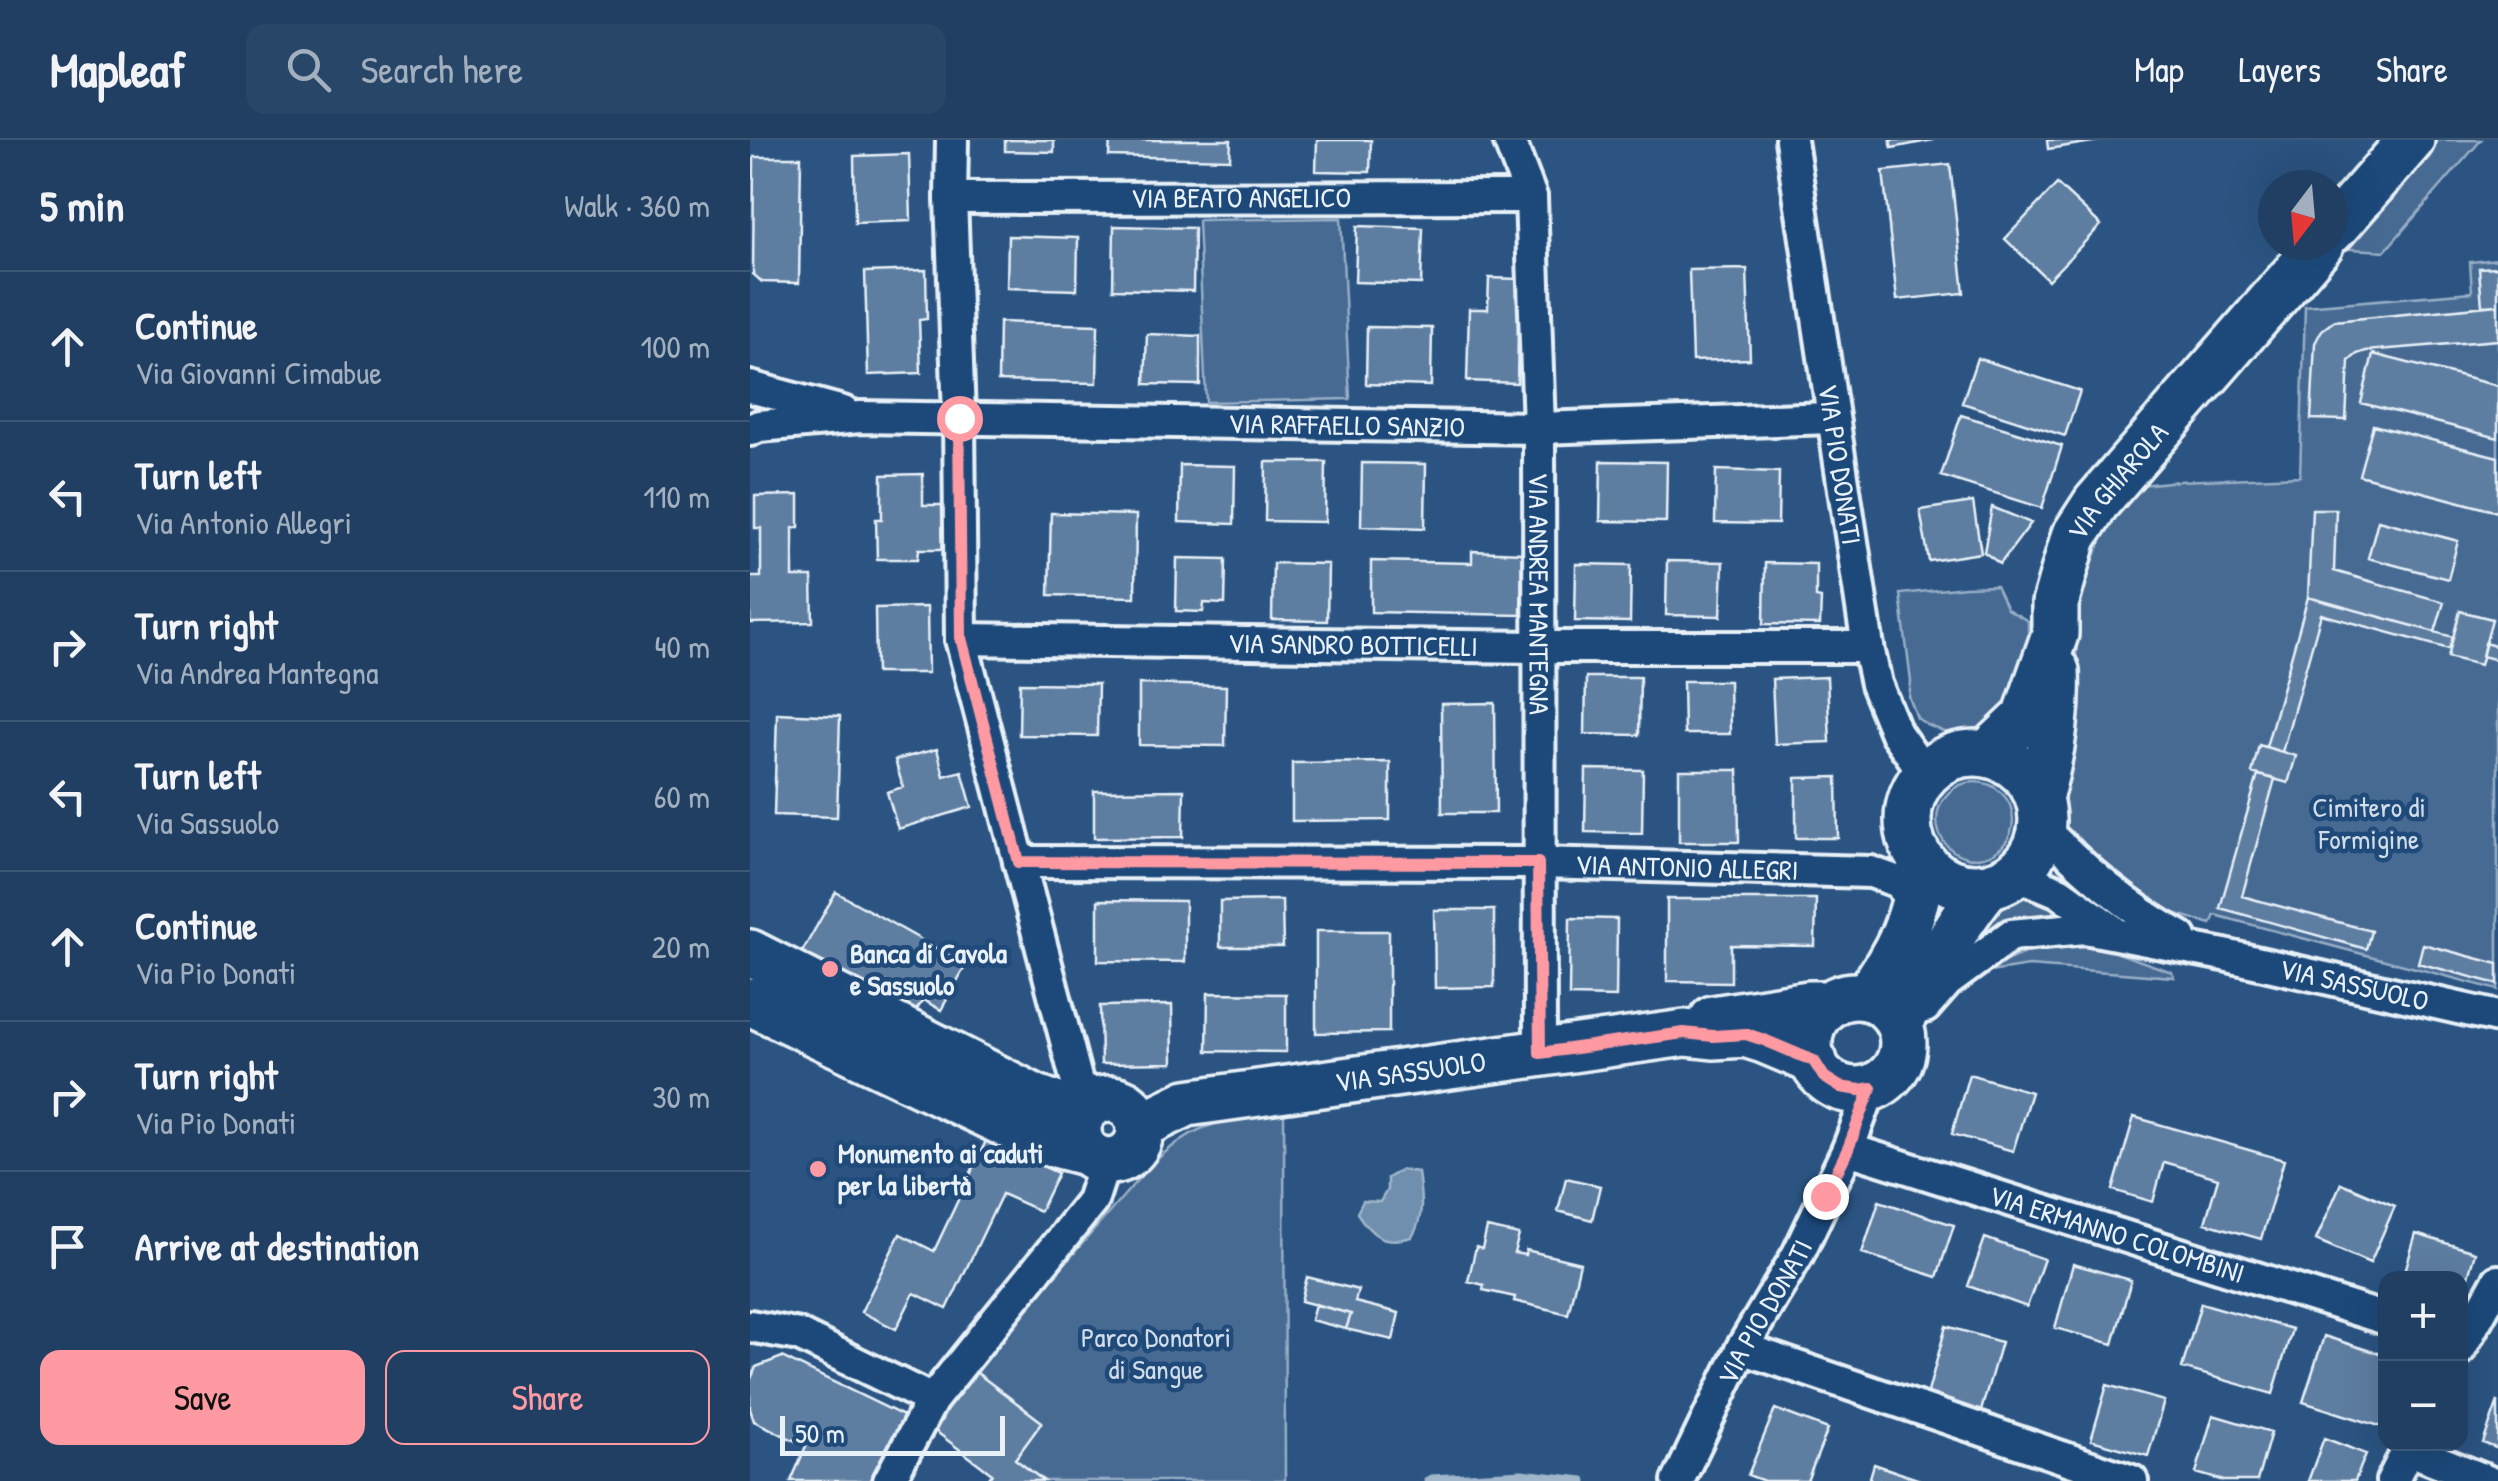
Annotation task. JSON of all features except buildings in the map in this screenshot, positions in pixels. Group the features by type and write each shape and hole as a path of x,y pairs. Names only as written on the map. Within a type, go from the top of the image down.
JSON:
{"street":[{"path":"952,140 961,638 1078,1086 1094,1130"},
{"name":"VIA ANDREA MANTEGNA","path":"1508,140 1532,197 1539,428 1540,1053"},
{"name":"VIA PIO DONATI","path":"1791,140 1831,418 1876,684 1896,733 1925,774"},
{"path":"2348,213 2411,140"},
{"name":"VIA BEATO ANGELICO","path":"952,198 1532,197"},
{"name":"VIA GHIAROLA","path":"1987,754 2026,717 2054,634 2055,604 2074,537 2096,502 2307,260"},
{"name":"VIA RAFFAELLO SANZIO","path":"750,375 763,390 860,417"},
{"name":"VIA RAFFAELLO SANZIO","path":"753,427 860,417 1539,428 1831,418"},
{"name":"VIA PIO DONATI","path":"1814,1061 1809,1046 1815,1020 1874,1015 1913,1001 1951,934 2001,880 2028,862 2038,846 2057,702 2054,634"},
{"name":"VIA SANDRO BOTTICELLI","path":"961,638 1538,647 1868,646"},
{"path":"2040,813 2022,772 1987,754 1966,753 1950,757 1925,774 1911,798 1910,839 1924,863 1945,880 1958,885 2001,880 2059,892 2118,934"},
{"name":"VIA SASSUOLO","path":"2040,813 2083,868 2149,920 2210,952"},
{"name":"VIA ANTONIO ALLEGRI","path":"1019,862 1538,863 1872,872 1901,884 1914,912"},
{"name":"VIA PIO DONATI","path":"1678,1481 1742,1348 1798,1254 1848,1149 1871,1088 1892,1075 1900,1061 1874,1015 1888,968 1914,912 1924,863"},
{"name":"VIA SASSUOLO","path":"1684,1033 1710,1020 1809,1004 1874,1015 1920,1014 1947,982 2011,936 2085,928 2498,1017"},
{"path":"750,953 1036,1098 1061,1106 1094,1130"},
{"path":"758,1010 1040,1140 1094,1130"},
{"name":"VIA SASSUOLO","path":"1094,1130 1114,1161 1131,1152 1140,1126 1187,1103 1684,1033 1746,1034 1814,1061"},
{"path":"1814,1061 1824,1077 1840,1087 1871,1088"},
{"name":"VIA SASSUOLO","path":"889,1481 932,1400 1092,1201 1094,1130"},
{"name":"VIA ERMANNO COLOMBINI","path":"1848,1149 2378,1315"},
{"path":"2468,1334 2498,1280"},
{"path":"750,1326 799,1335 932,1400"},
{"path":"1742,1348 2132,1481"},
{"path":"2392,1481 2407,1451"},
{"path":"2421,1451 2487,1481"}],"green space":[{"path":"2428,140 2481,140 2385,251 2348,249 2348,230"},
{"path":"1341,218 1350,399 1206,402 1198,220"},
{"name":"Cimitero di Formigine","path":"2498,259 2498,990 2215,915 2211,924 2167,911 2127,890 2065,830 2056,808 2075,702 2078,601 2111,514 2141,485 2300,476 2305,306 2472,292 2470,262"},
{"path":"1996,586 2007,609 2028,621 2029,678 1990,731 1963,737 1927,725 1917,718 1909,697 1911,682 1900,594"},
{"path":"1975,782 2002,793 2013,820 2002,847 1975,858 1948,847 1937,820 1948,793"},
{"path":"2027,894 2058,904 2063,915 1969,951 1996,905"},
{"path":"2079,942 2172,972 2174,977 2029,966 1983,973 2029,952"},
{"name":"Parco Donatori di Sangue","path":"1284,1112 1285,1481 1044,1481 1015,1459 1042,1422 973,1370 1146,1170 1168,1150 1212,1125"}],"shaded area":[{"path":"1401,1170 1418,1172 1419,1221 1412,1237 1386,1239 1373,1233 1357,1213 1363,1201 1380,1202 1387,1190 1387,1178"}],"waterway":[{"path":"1428,1481 1522,1474 1583,1481"}],"place":[{"name":"Banca di Cavola e Sassuolo","path":"830,969"},
{"name":"Monumento ai caduti per la libertà","path":"818,1169"}],"route":[{"path":"959,418 961,638 1019,862 1538,863 1540,1053 1684,1033 1746,1034 1814,1061 1824,1077 1840,1087 1871,1088 1825,1196"}]}
